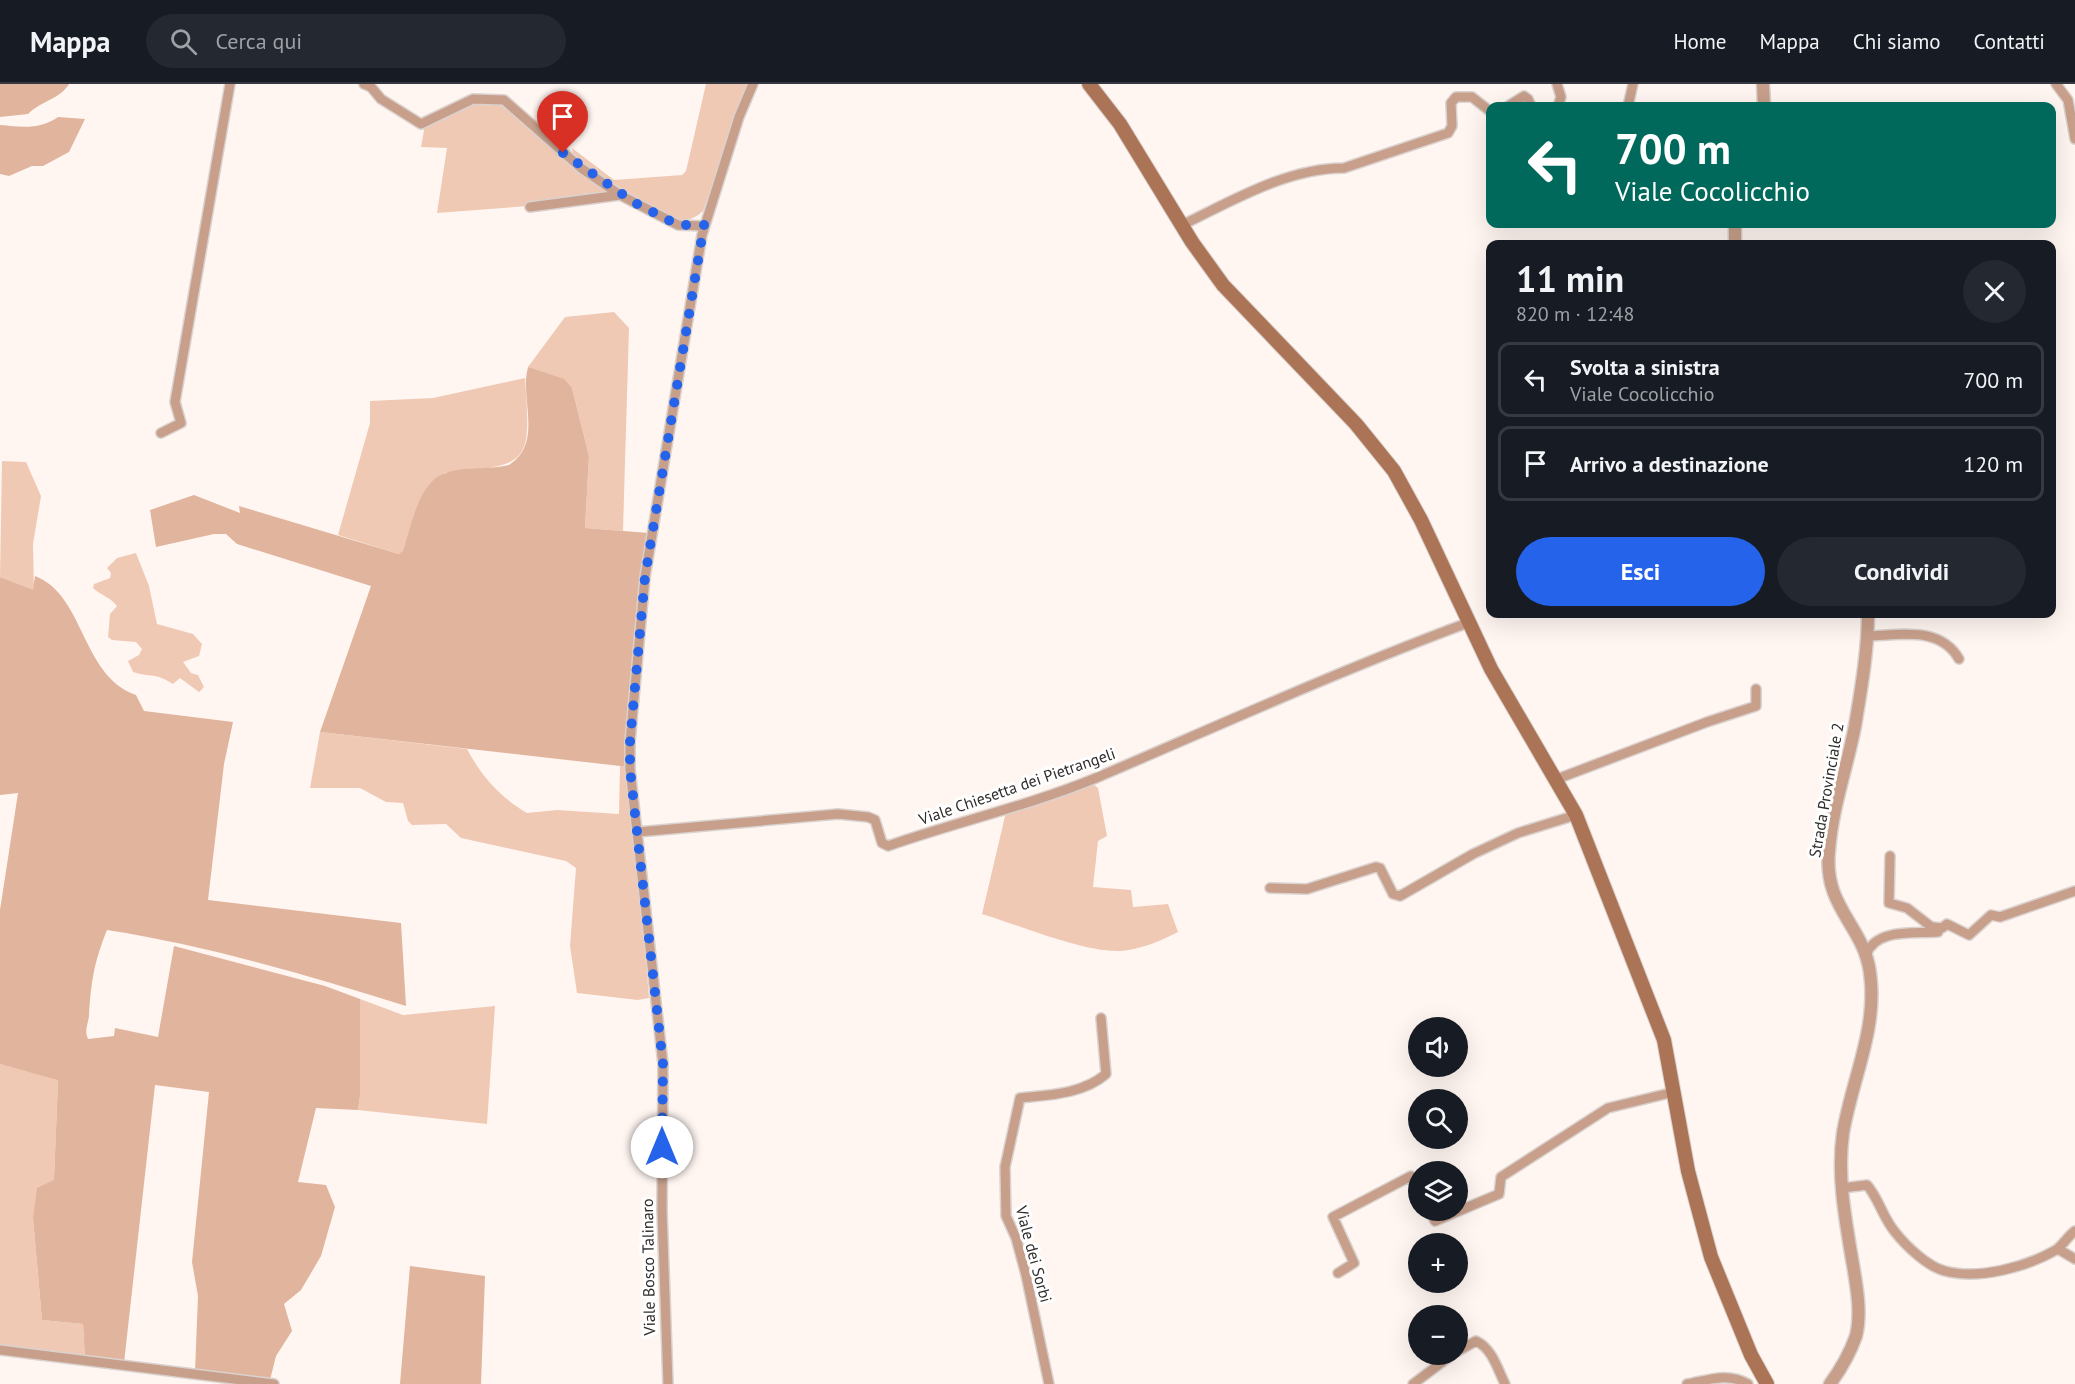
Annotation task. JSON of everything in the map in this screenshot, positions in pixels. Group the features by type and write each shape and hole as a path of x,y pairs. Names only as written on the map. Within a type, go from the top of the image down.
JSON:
{"main road":[{"path":"1089,84 1120,124 1182,225 1223,285 1356,424 1394,471 1470,622 1491,669 1518,719 1557,779 1576,815 1664,1040 1688,1170 1711,1257 1751,1355 1767,1384"}],"street":[{"path":"160,433 181,423 175,402 230,84"},
{"name":"Viale Bosco Talinaro","path":"668,1384 662,1210 663,1064 630,769 630,742 645,577 704,225 739,117 753,84"},
{"path":"1557,84 1561,97 1559,102"},
{"path":"1629,102 1633,84"},
{"path":"1763,84 1764,102"},
{"path":"2056,84 2068,100 2075,139"},
{"path":"369,85 381,99 421,124 473,99 504,100 581,168 620,195 678,225 704,225"},
{"path":"1514,102 1524,96 1529,102"},
{"path":"1182,225 1254,190 1284,179 1326,168 1344,168 1448,133 1452,126 1451,103 1456,97 1472,97 1486,108"},
{"path":"530,207 620,195"},
{"name":"Strada Provinciale 2","path":"1830,1384 1848,1356 1856,1334 1858,1315 1842,1188 1843,1134 1873,1007 1866,955 1834,895 1829,878 1828,851 1855,726 1868,636 1868,618"},
{"name":"Viale Chiesetta dei Pietrangeli","path":"638,832 838,814 868,816 875,820 882,843 888,846 988,816 1094,779 1314,683 1470,622"},
{"path":"1868,636 1927,634 1953,650 1959,659"},
{"path":"1557,779 1707,722 1756,706 1756,689"},
{"path":"1270,888 1307,889 1376,867 1380,868 1393,894 1400,896 1473,854 1518,833 1576,815"},
{"path":"1866,955 1870,944 1881,936 1938,932 1907,908 1889,903 1890,856"},
{"path":"1930,926 1942,928 1947,924 1969,935 1991,915 2000,917 2075,891"},
{"name":"Viale dei Sorbi","path":"1049,1384 1026,1275 1016,1238 1006,1216 1005,1167 1020,1098 1059,1093 1095,1083 1106,1074 1101,1018"},
{"path":"1468,1207 1499,1194 1501,1177 1608,1108 1674,1092"},
{"path":"1338,1273 1354,1263 1333,1217 1408,1178"},
{"path":"1842,1188 1867,1185 1875,1195 1893,1231 1914,1250 1944,1271 1965,1273 2016,1269 2058,1248 2075,1231"},
{"path":"2058,1248 2075,1259"},
{"path":"1468,1345 1476,1341 1481,1343 1491,1355 1505,1384"},
{"path":"0,1350 274,1384"},
{"path":"1413,1384 1438,1365"},
{"path":"1687,1384 1725,1377 1737,1378 1748,1384"}],"shaded area":[{"path":"0,84 69,84 61,93 28,114 0,117"},
{"path":"706,84 748,84 703,211 695,217 683,220 668,219 573,157 572,148 614,180 682,175 686,171"},
{"path":"493,101 511,110 611,193 528,206 437,213 447,148 421,147 425,125 475,103"},
{"path":"58,117 85,119 69,152 43,166 32,166 9,176 0,174 0,125 37,126"},
{"path":"614,312 629,328 623,531 585,528 589,456 572,388 528,367 565,317"},
{"path":"528,367 564,379 572,388 589,456 585,528 649,533 629,767 320,732 371,586 237,544 226,534 214,534 156,547 150,510 194,495 240,513 239,506 399,554 403,551 421,497 434,479 458,470 509,465 518,457 527,438 526,381"},
{"path":"525,378 527,428 525,444 519,455 509,462 494,467 444,473 403,552 399,554 338,535 370,423 370,401 433,398"},
{"path":"2,461 26,462 41,496 33,544 34,591 0,577"},
{"path":"136,553 149,586 157,624 193,634 202,644 199,656 183,662 191,673 198,675 204,687 199,692 180,678 173,684 157,677 133,672 128,661 139,655 142,649 136,642 112,640 108,637 110,614 117,606 93,588 94,584 110,578 111,573 107,568 117,558"},
{"path":"35,576 51,586 64,600 104,671 118,685 136,695 144,711 233,722 224,764 208,900 401,923 406,1006 258,962 183,944 107,930 96,962 86,1030 88,1039 114,1036 115,1028 158,1037 174,946 325,986 360,999 358,1110 316,1108 298,1182 326,1185 335,1207 321,1256 301,1290 284,1304 292,1331 276,1356 270,1380 195,1372 198,1296 192,1262 209,1092 155,1085 124,1363 85,1358 83,1324 42,1320 33,1218 37,1188 54,1180 58,1080 0,1064 0,910 18,793 0,795 0,577 33,590"},
{"path":"320,732 467,749 492,786 527,813 557,810 619,814 620,766 629,767 649,998 638,1000 577,993 570,946 576,868 566,861 461,838 446,824 412,825 408,821 403,803 386,802 360,788 310,788"},
{"path":"1093,784 1098,788 1107,836 1098,841 1093,887 1131,890 1133,907 1168,904 1178,932 1136,948 1121,951 1106,950 1071,943 982,914 1006,812"},
{"path":"360,999 403,1015 495,1006 487,1124 358,1110"},
{"path":"0,1064 58,1079 54,1180 33,1218 42,1320 83,1324 85,1358 0,1347"},
{"path":"410,1266 485,1276 481,1384 400,1384"}],"route":[{"path":"563,153 620,195 678,225 704,225 645,577 630,742 630,769 663,1064 662,1147"}]}
